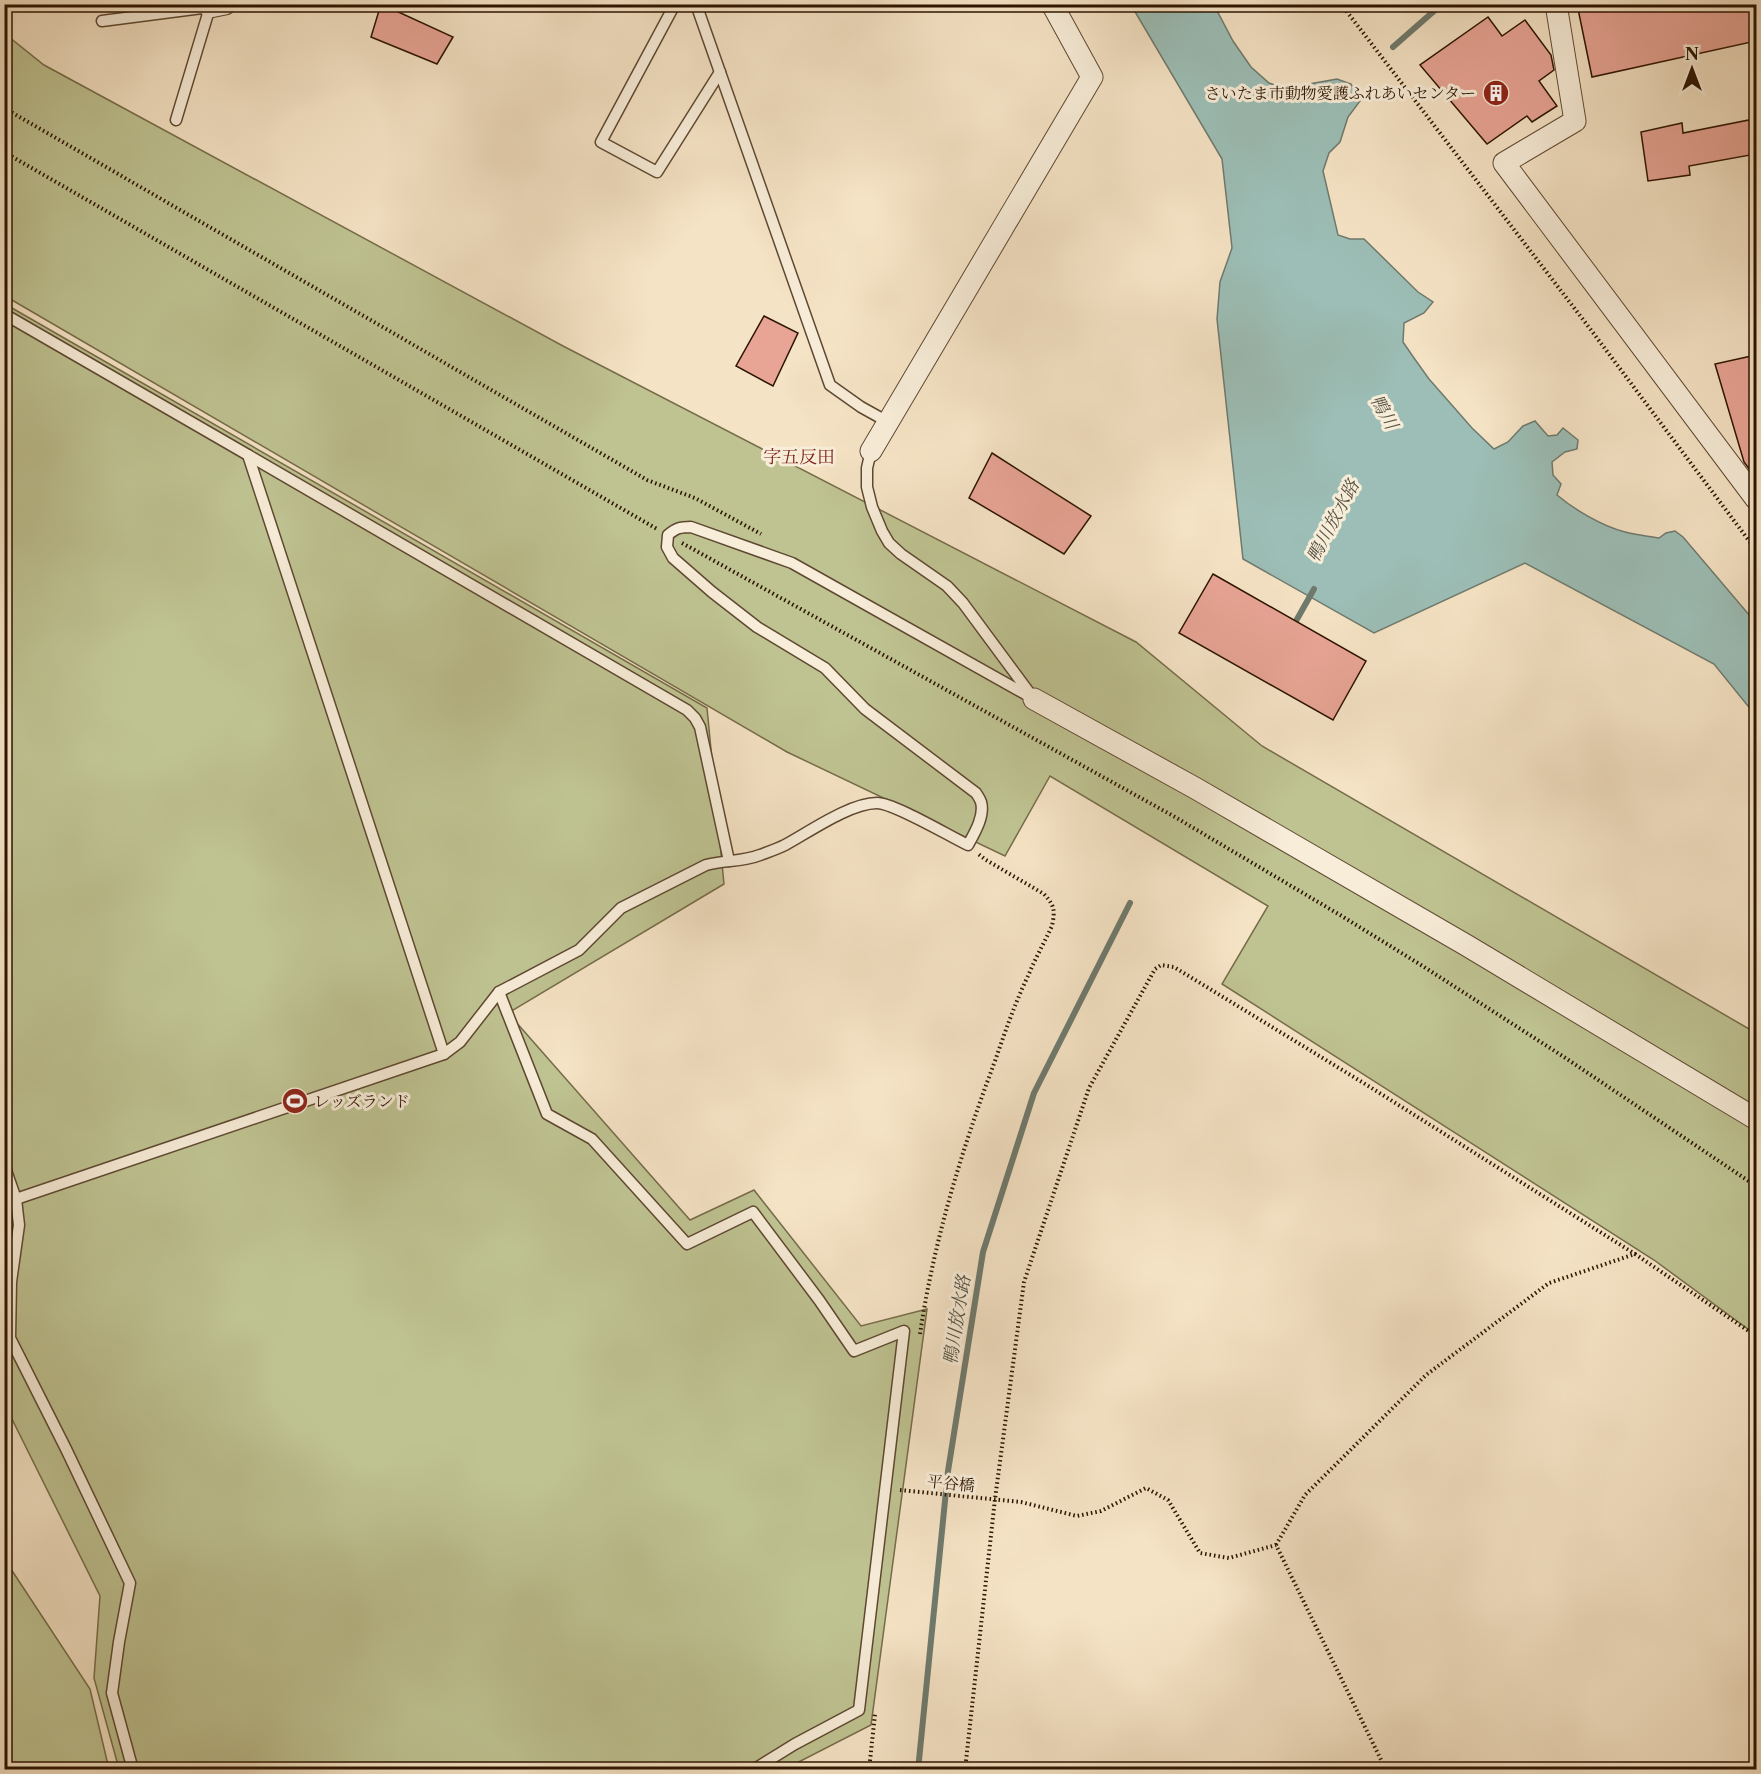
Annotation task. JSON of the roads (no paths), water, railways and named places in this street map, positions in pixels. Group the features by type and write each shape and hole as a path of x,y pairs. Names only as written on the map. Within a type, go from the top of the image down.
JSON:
{"street":[{"path":"871,451 1092,77 1052,4"},
{"path":"1556,4 1575,121 1504,163 1756,497"},
{"path":"1034,699 1195,788 1456,939 1756,1119"}],"lane":[{"path":"675,4 601,142 657,172 720,72"},
{"path":"696,4 830,385 861,407 888,422"},
{"path":"102,21 215,5 176,120"},
{"path":"4,314 687,710 700,727 729,861"},
{"path":"871,451 867,468 867,487 872,507 889,543 947,586 963,603 1034,699"},
{"path":"248,455 444,1054"},
{"path":"16,1199 444,1054 460,1042 499,992 579,950 621,908 706,865 757,856 783,846 857,808 878,803 902,811 968,845 980,815 981,803 976,794 865,709 825,668 757,627 712,592 674,558 668,546 668,535 679,527 691,527 792,563 1034,699"},
{"path":"499,992 547,1114 592,1138 687,1244 753,1212 854,1351 904,1331 859,1710 795,1744 753,1770"},
{"path":"4,1165 16,1199 19,1225 11,1282 10,1338 130,1583 112,1693 133,1770"}],"water":[{"name":"鴨川","path":"1131,5 1214,5 1233,41 1251,67 1269,83 1286,89 1299,90 1309,84 1337,79 1351,84 1360,101 1348,117 1340,142 1329,153 1323,171 1338,235 1350,239 1364,239 1418,292 1433,302 1424,313 1404,323 1403,342 1429,379 1472,428 1494,449 1508,442 1523,426 1535,421 1548,436 1557,435 1563,428 1578,440 1577,449 1565,452 1552,462 1553,475 1561,484 1557,495 1572,506 1598,522 1625,532 1659,538 1675,531 1683,537 1756,623 1756,716 1714,664 1525,563 1374,633 1243,559 1217,319 1220,282 1232,248 1222,159"}],"waterway":[{"path":"1393,47 1442,4"},
{"name":"鴨川放水路","path":"1296,621 1314,589"},
{"name":"鴨川放水路","path":"918,1770 948,1471 983,1252 1034,1093 1130,903"}],"place":[{"name":"さいたま市動物愛護ふれあいセンター","path":"1496,93"},
{"name":"レッズランド","path":"295,1101"}],"district":[{"name":"字五反田","path":"799,457"}]}
